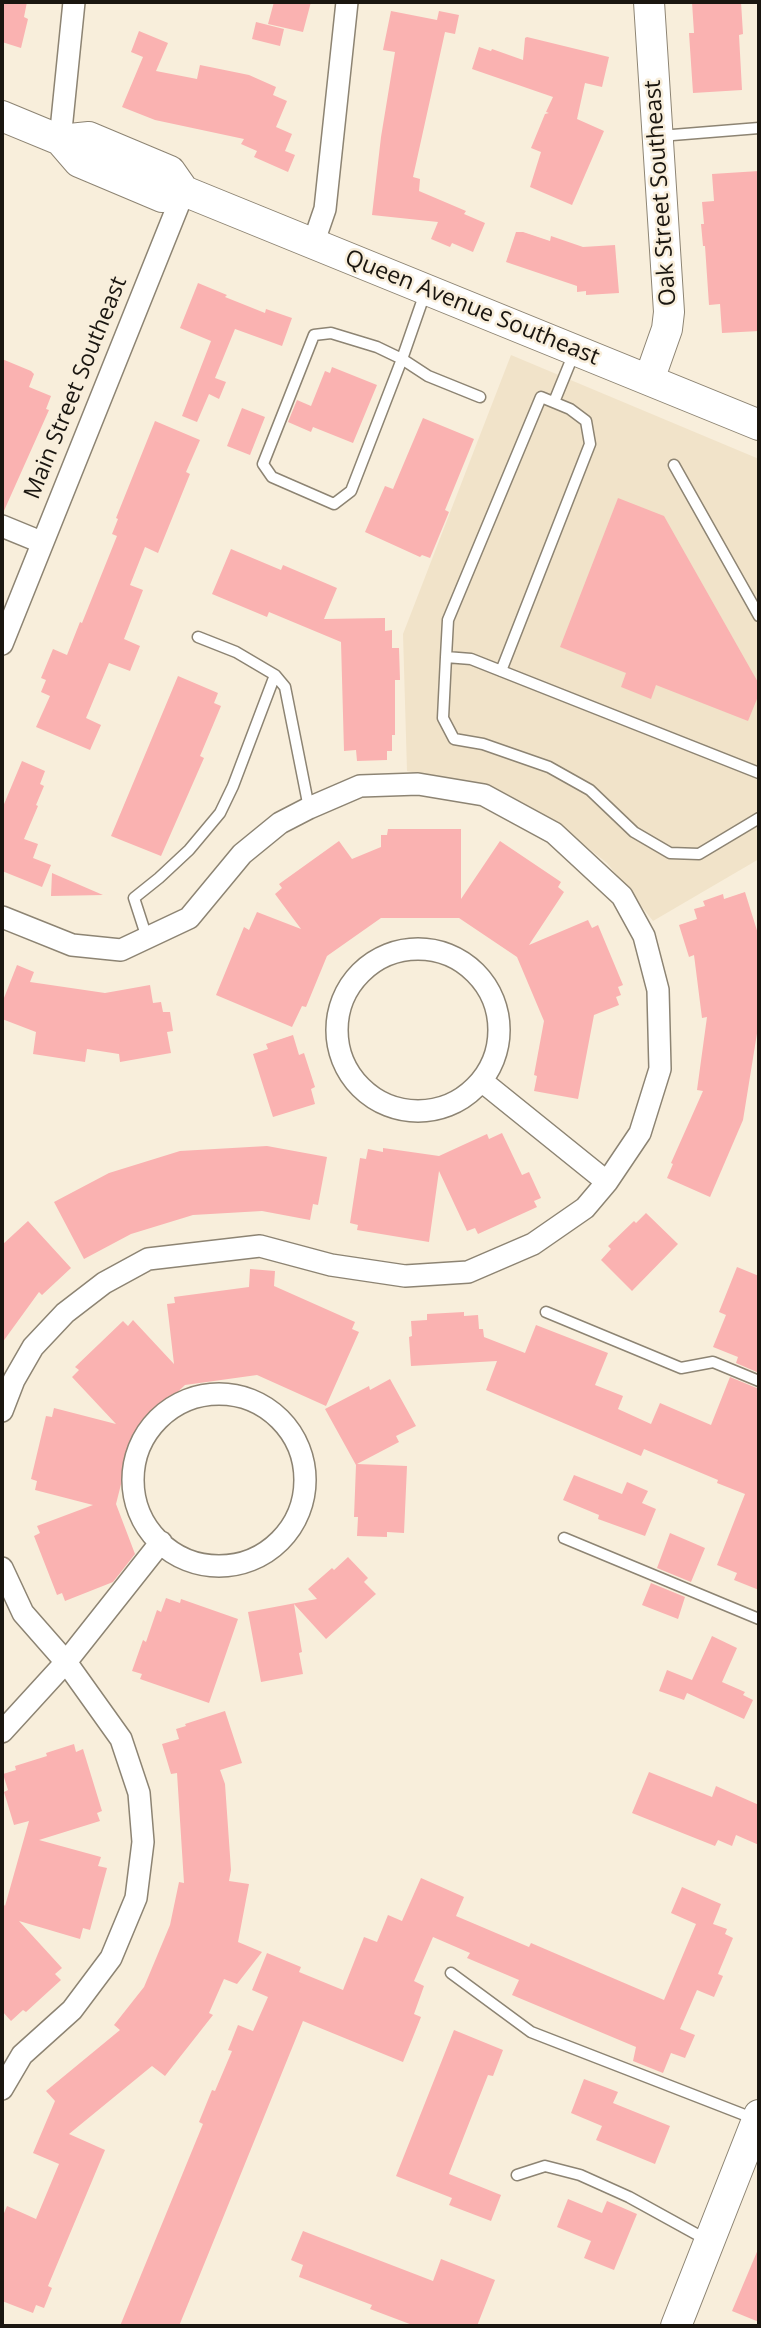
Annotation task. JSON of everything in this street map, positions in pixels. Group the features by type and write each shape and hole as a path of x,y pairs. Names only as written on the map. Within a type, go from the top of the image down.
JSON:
{"main road":[{"name":"Oak Street Southeast","path":"649,2 669,312 667,329 649,380"},
{"name":"Queen Avenue Southeast","path":"2,116 60,140 89,137 170,172 184,191 759,425"},
{"path":"676,2326 758,2118"}],"street":[{"path":"60,140 74,2"},
{"path":"313,244 325,209 346,2"},
{"name":"Main Street Southeast","path":"2,644 184,191"},
{"path":"2,526 41,542"},
{"path":"2,917 72,946 121,950 189,918 242,854 280,823 360,786 418,784 484,795 554,833 622,896 644,936 658,990 660,1069 640,1133 607,1182 585,1208 533,1244 468,1272 405,1276 331,1265 260,1246 148,1259 104,1283 65,1313 33,1347 14,1380 2,1411"},
{"path":"419,947 454,956 464,963 483,979 499,1012 499,1049 483,1082 454,1105 418,1113 382,1104 353,1081 337,1048 337,1011 354,978 382,955 419,947"},
{"path":"483,1082 607,1182"},
{"path":"222,1393 255,1401 283,1421 300,1450 306,1483 298,1517 278,1544 249,1562 215,1567 182,1560 161,1542 141,1516 131,1477 139,1444 159,1416 188,1398 222,1393"},
{"path":"2,1732 66,1662 161,1542"},
{"path":"2,1568 23,1613 66,1662 121,1739 139,1793 142,1842 136,1898 111,1958 72,2010 22,2055 2,2089"}],"lane":[{"path":"657,137 759,128"},
{"path":"426,290 402,359 351,491 334,503 272,477 263,464 314,335 331,333 377,347 402,359 428,376 480,397"},
{"path":"554,402 575,351"},
{"path":"500,670 590,444 586,421 570,409 541,397 448,620 443,718 454,739 483,744 549,767 590,790 634,832 670,853 699,854 759,818"},
{"path":"674,465 759,616"},
{"path":"198,637 236,652 275,675 285,687 309,808"},
{"path":"446,657 471,659 759,773"},
{"path":"147,939 134,898 189,850 220,813 275,675"},
{"path":"547,1312 681,1368 713,1362 759,1381"},
{"path":"564,1538 759,1619"},
{"path":"451,1972 531,2032 758,2118"},
{"path":"517,2175 545,2166 580,2175 629,2197 710,2241"}],"shaded area":[{"path":"511,355 759,459 759,859 653,921 607,863 550,818 481,787 407,771 403,634"}],"building":[{"path":"2,2 27,2 24,17 28,19 21,48 2,42"},
{"path":"274,2 311,2 303,32 268,24"},
{"path":"692,2 741,2 743,34 739,35 742,90 693,93 689,33 694,33"},
{"path":"391,11 437,20 439,11 459,15 455,34 445,32 413,177 420,179 419,191 466,211 464,214 485,223 473,252 452,243 450,247 431,239 438,222 372,215 395,52 383,50"},
{"path":"256,22 284,29 280,46 252,39"},
{"path":"139,31 168,43 156,71 197,79 200,65 249,75 276,87 273,95 287,101 276,127 292,134 285,151 295,155 288,172 254,157 257,151 241,144 244,139 155,120 122,107 143,57 131,52"},
{"path":"527,37 609,57 602,87 585,83 577,119 604,131 572,205 530,187 541,152 531,148 545,114 549,113 546,112 553,97 472,69 479,47 523,60"},
{"path":"759,171 759,331 722,333 720,304 709,305 701,224 704,224 702,202 714,201 712,174"},
{"path":"516,232 550,241 551,236 583,247 615,245 619,293 586,295 586,291 577,292 577,286 506,262"},
{"path":"198,283 265,313 266,309 292,318 282,346 235,329 215,378 226,382 219,399 209,394 197,422 182,416 211,341 180,328"},
{"path":"2,359 31,371 34,374 29,387 51,396 46,409 49,410 3,513 2,513"},
{"path":"332,367 377,385 353,443 313,427 311,432 288,422 297,400 311,406 325,371 330,373"},
{"path":"242,408 265,417 250,455 227,446"},
{"path":"423,418 474,439 445,510 449,512 430,558 422,555 420,557 365,532 385,486 393,489"},
{"path":"155,421 200,440 186,472 190,474 158,553 145,547 130,585 143,590 124,639 140,646 130,671 109,663 86,718 101,725 90,750 36,727 50,696 41,692 46,680 41,678 53,649 67,655 80,622 82,623 117,536 112,534 118,519 116,518"},
{"path":"618,498 664,516 759,684 759,694 748,721 656,685 651,699 621,687 626,673 560,647"},
{"path":"231,549 281,570 283,565 337,588 324,619 385,618 385,631 392,630 392,648 399,648 400,680 395,680 395,735 392,735 392,751 387,751 387,760 357,761 356,750 344,751 341,642 269,612 267,617 212,594"},
{"path":"178,676 218,693 214,703 221,706 200,756 204,758 161,856 111,836"},
{"path":"22,761 45,771 40,784 44,786 36,805 38,806 24,839 38,844 33,858 51,865 42,887 2,871 2,809"},
{"path":"388,829 461,829 461,899 500,841 561,882 558,887 564,892 529,945 588,920 592,928 598,925 623,985 618,987 621,995 616,997 619,1005 594,1015 578,1099 534,1091 537,1076 534,1075 544,1021 517,957 459,918 381,918 327,956 306,1007 302,1006 292,1027 216,995 244,927 249,930 257,912 301,929 275,894 282,888 279,884 339,841 352,859 381,847 381,835 387,835"},
{"path":"52,873 103,895 51,896"},
{"path":"745,892 759,937 759,1021 743,1120 710,1197 667,1178 703,1091 697,1090 707,1017 702,1018 694,955 689,957 679,925 697,919 694,909 705,906 703,901 723,894 724,899"},
{"path":"17,965 34,972 30,982 105,993 150,985 153,1003 161,1002 163,1012 170,1012 173,1031 167,1032 171,1053 120,1062 119,1054 87,1049 85,1062 33,1054 36,1032 2,1019 2,1003"},
{"path":"293,1035 299,1055 304,1053 315,1087 311,1089 315,1104 273,1117 253,1054 268,1049 266,1044"},
{"path":"502,1133 522,1175 529,1172 541,1198 534,1201 537,1207 478,1234 475,1228 467,1231 439,1171 429,1242 357,1230 358,1225 350,1223 360,1158 366,1159 368,1149 383,1152 383,1148 439,1156 487,1134 489,1139"},
{"path":"267,1146 327,1157 318,1205 313,1204 310,1220 262,1211 193,1215 131,1234 84,1259 54,1202 109,1173 180,1151"},
{"path":"646,1213 678,1244 632,1291 601,1260 611,1249 608,1246"},
{"path":"28,1221 71,1268 42,1295 39,1292 2,1343 2,1245"},
{"path":"737,1267 759,1276 759,1373 736,1363 738,1357 713,1347 726,1315 719,1312"},
{"path":"250,1269 275,1271 274,1286 355,1322 352,1329 359,1332 326,1406 257,1375 185,1385 134,1433 116,1504 135,1554 113,1582 65,1601 62,1593 57,1595 34,1536 40,1533 37,1526 93,1505 35,1490 37,1481 31,1479 46,1416 52,1417 54,1408 116,1424 72,1377 79,1370 75,1367 123,1321 128,1326 133,1320 174,1364 167,1304 175,1303 174,1297 249,1287"},
{"path":"464,1312 464,1316 478,1315 479,1329 483,1329 484,1337 525,1353 536,1325 608,1353 595,1385 623,1396 618,1409 651,1424 660,1403 711,1425 730,1377 759,1389 759,1590 734,1580 737,1573 717,1565 745,1494 644,1449 641,1456 486,1390 497,1361 411,1366 411,1321 427,1320 427,1314"},
{"path":"390,1379 416,1426 396,1436 399,1442 357,1464 407,1466 404,1533 387,1532 387,1537 357,1536 358,1517 354,1517 356,1465 325,1409 369,1386 370,1390"},
{"path":"574,1475 622,1494 627,1482 648,1491 642,1503 656,1509 645,1536 598,1519 599,1515 563,1500"},
{"path":"670,1533 705,1548 691,1582 657,1568"},
{"path":"348,1557 368,1578 364,1582 376,1594 326,1639 294,1604 303,1674 261,1682 248,1612 317,1599 308,1589"},
{"path":"651,1583 685,1597 678,1619 642,1605"},
{"path":"166,1598 180,1603 181,1599 238,1619 209,1703 140,1679 142,1674 132,1671 143,1640 146,1642 157,1610 161,1612"},
{"path":"712,1636 737,1648 722,1682 745,1692 743,1695 753,1700 744,1719 687,1693 684,1700 659,1691 667,1670 692,1680"},
{"path":"225,1711 242,1763 220,1770 225,1784 231,1870 229,1881 249,1884 238,1942 262,1952 237,1984 224,1979 209,2013 213,2015 165,2076 152,2066 69,2134 105,2150 48,2286 52,2288 44,2308 36,2305 33,2313 2,2301 2,2218 7,2206 36,2219 59,2164 33,2153 55,2101 46,2091 120,2030 114,2025 144,1987 170,1925 179,1882 184,1883 177,1773 171,1774 162,1744 179,1739 176,1729 186,1726 185,1724"},
{"path":"74,1744 76,1752 83,1749 102,1811 97,1813 100,1821 39,1840 101,1857 98,1866 107,1868 90,1930 83,1928 80,1939 19,1921 62,1968 55,1974 61,1980 26,2012 23,2010 11,2021 2,2011 2,1902 5,1906 29,1821 14,1825 4,1792 8,1790 3,1774 16,1770 15,1766"},
{"path":"649,1772 712,1797 716,1786 759,1805 759,1845 736,1835 732,1846 718,1840 715,1846 632,1813"},
{"path":"421,1878 464,1897 456,1916 529,1947 531,1943 664,2000 696,1924 671,1913 682,1887 721,1904 713,1924 727,1929 725,1934 733,1938 718,1974 723,1976 714,1997 697,1990 680,2029 695,2035 685,2058 671,2053 663,2073 633,2061 636,2047 512,1995 519,1980 467,1958 470,1953 433,1937 414,1981 424,1986 414,2014 421,2017 403,2062 303,2021 179,2326 120,2326 203,2124 199,2122 212,2090 215,2091 232,2051 228,2050 238,2025 253,2031 268,1997 252,1990 267,1953 301,1967 299,1972 343,1990 364,1937 377,1942 388,1915 402,1921"},
{"path":"454,2030 503,2050 493,2076 488,2075 449,2174 501,2195 491,2221 449,2205 452,2198 396,2176"},
{"path":"584,2079 618,2092 613,2103 670,2126 655,2164 596,2140 602,2126 571,2113"},
{"path":"568,2199 602,2213 607,2201 637,2214 614,2270 584,2258 591,2241 557,2227"},
{"path":"303,2231 433,2281 441,2259 495,2280 477,2326 415,2326 370,2309 372,2305 299,2277 303,2265 291,2260"},
{"path":"759,2247 759,2322 732,2311"}]}
